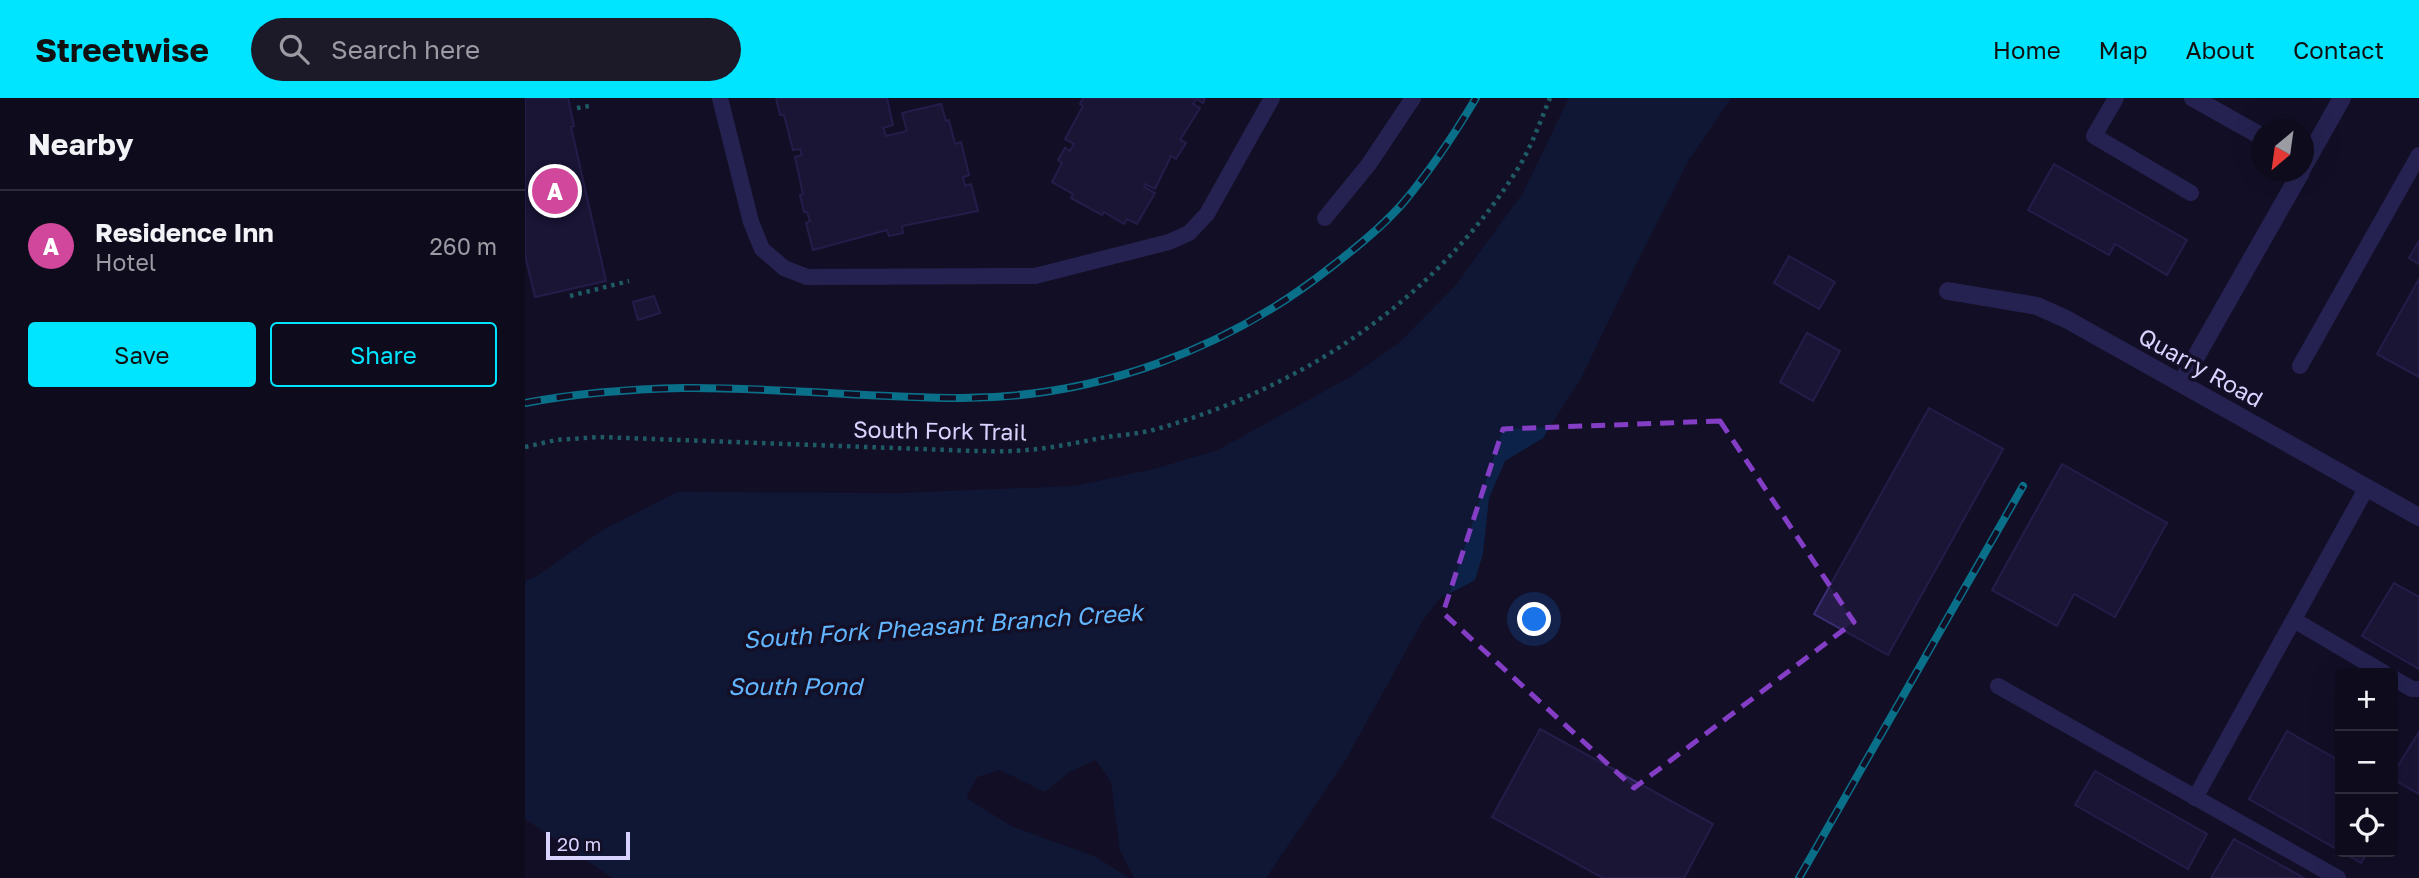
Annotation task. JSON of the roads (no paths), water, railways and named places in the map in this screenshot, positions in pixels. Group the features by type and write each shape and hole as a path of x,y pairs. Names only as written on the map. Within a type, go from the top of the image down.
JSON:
{"street":[{"path":"2193,98 2251,130"},
{"path":"2314,147 2342,98"},
{"path":"2181,383 2294,182"},
{"name":"Quarry Road","path":"1948,291 2037,306 2066,319 2419,517"}],"lane":[{"path":"720,98 751,222 762,249 784,268 807,277 821,277 1035,276 1169,242 1189,233 1207,214 1272,98"},
{"path":"1325,218 1369,164 1413,98"},
{"path":"2116,98 2094,136 2191,192"},
{"path":"2301,366 2419,155"},
{"path":"2195,798 2367,488"},
{"path":"2294,620 2376,668"},
{"path":"2398,681 2412,689 2419,689"},
{"path":"1997,687 2338,878"}],"water":[{"name":"South Pond","path":"1569,98 1731,98 1688,161 1582,376 1543,438 1505,461 1489,498 1483,554 1475,580 1439,599 1423,620 1346,759 1266,878 1134,878 1120,850 1111,782 1096,760 1069,772 1045,792 1000,770 977,777 966,798 1013,827 1096,857 1129,878 613,878 525,819 525,581 537,576 603,530 677,492 902,493 1075,486 1154,469 1218,450 1352,376 1400,342 1455,286 1523,193"}],"railway":[{"path":"525,403 605,392 684,388 926,398 1011,396 1061,389 1157,364 1248,322 1290,296 1359,245 1413,191 1476,98"},
{"path":"1799,878 2023,486"}],"place":[{"name":"Residence Inn","path":"555,191"}],"water label":[{"name":"South Fork Pheasant Branch Creek","path":"943,625"}]}
